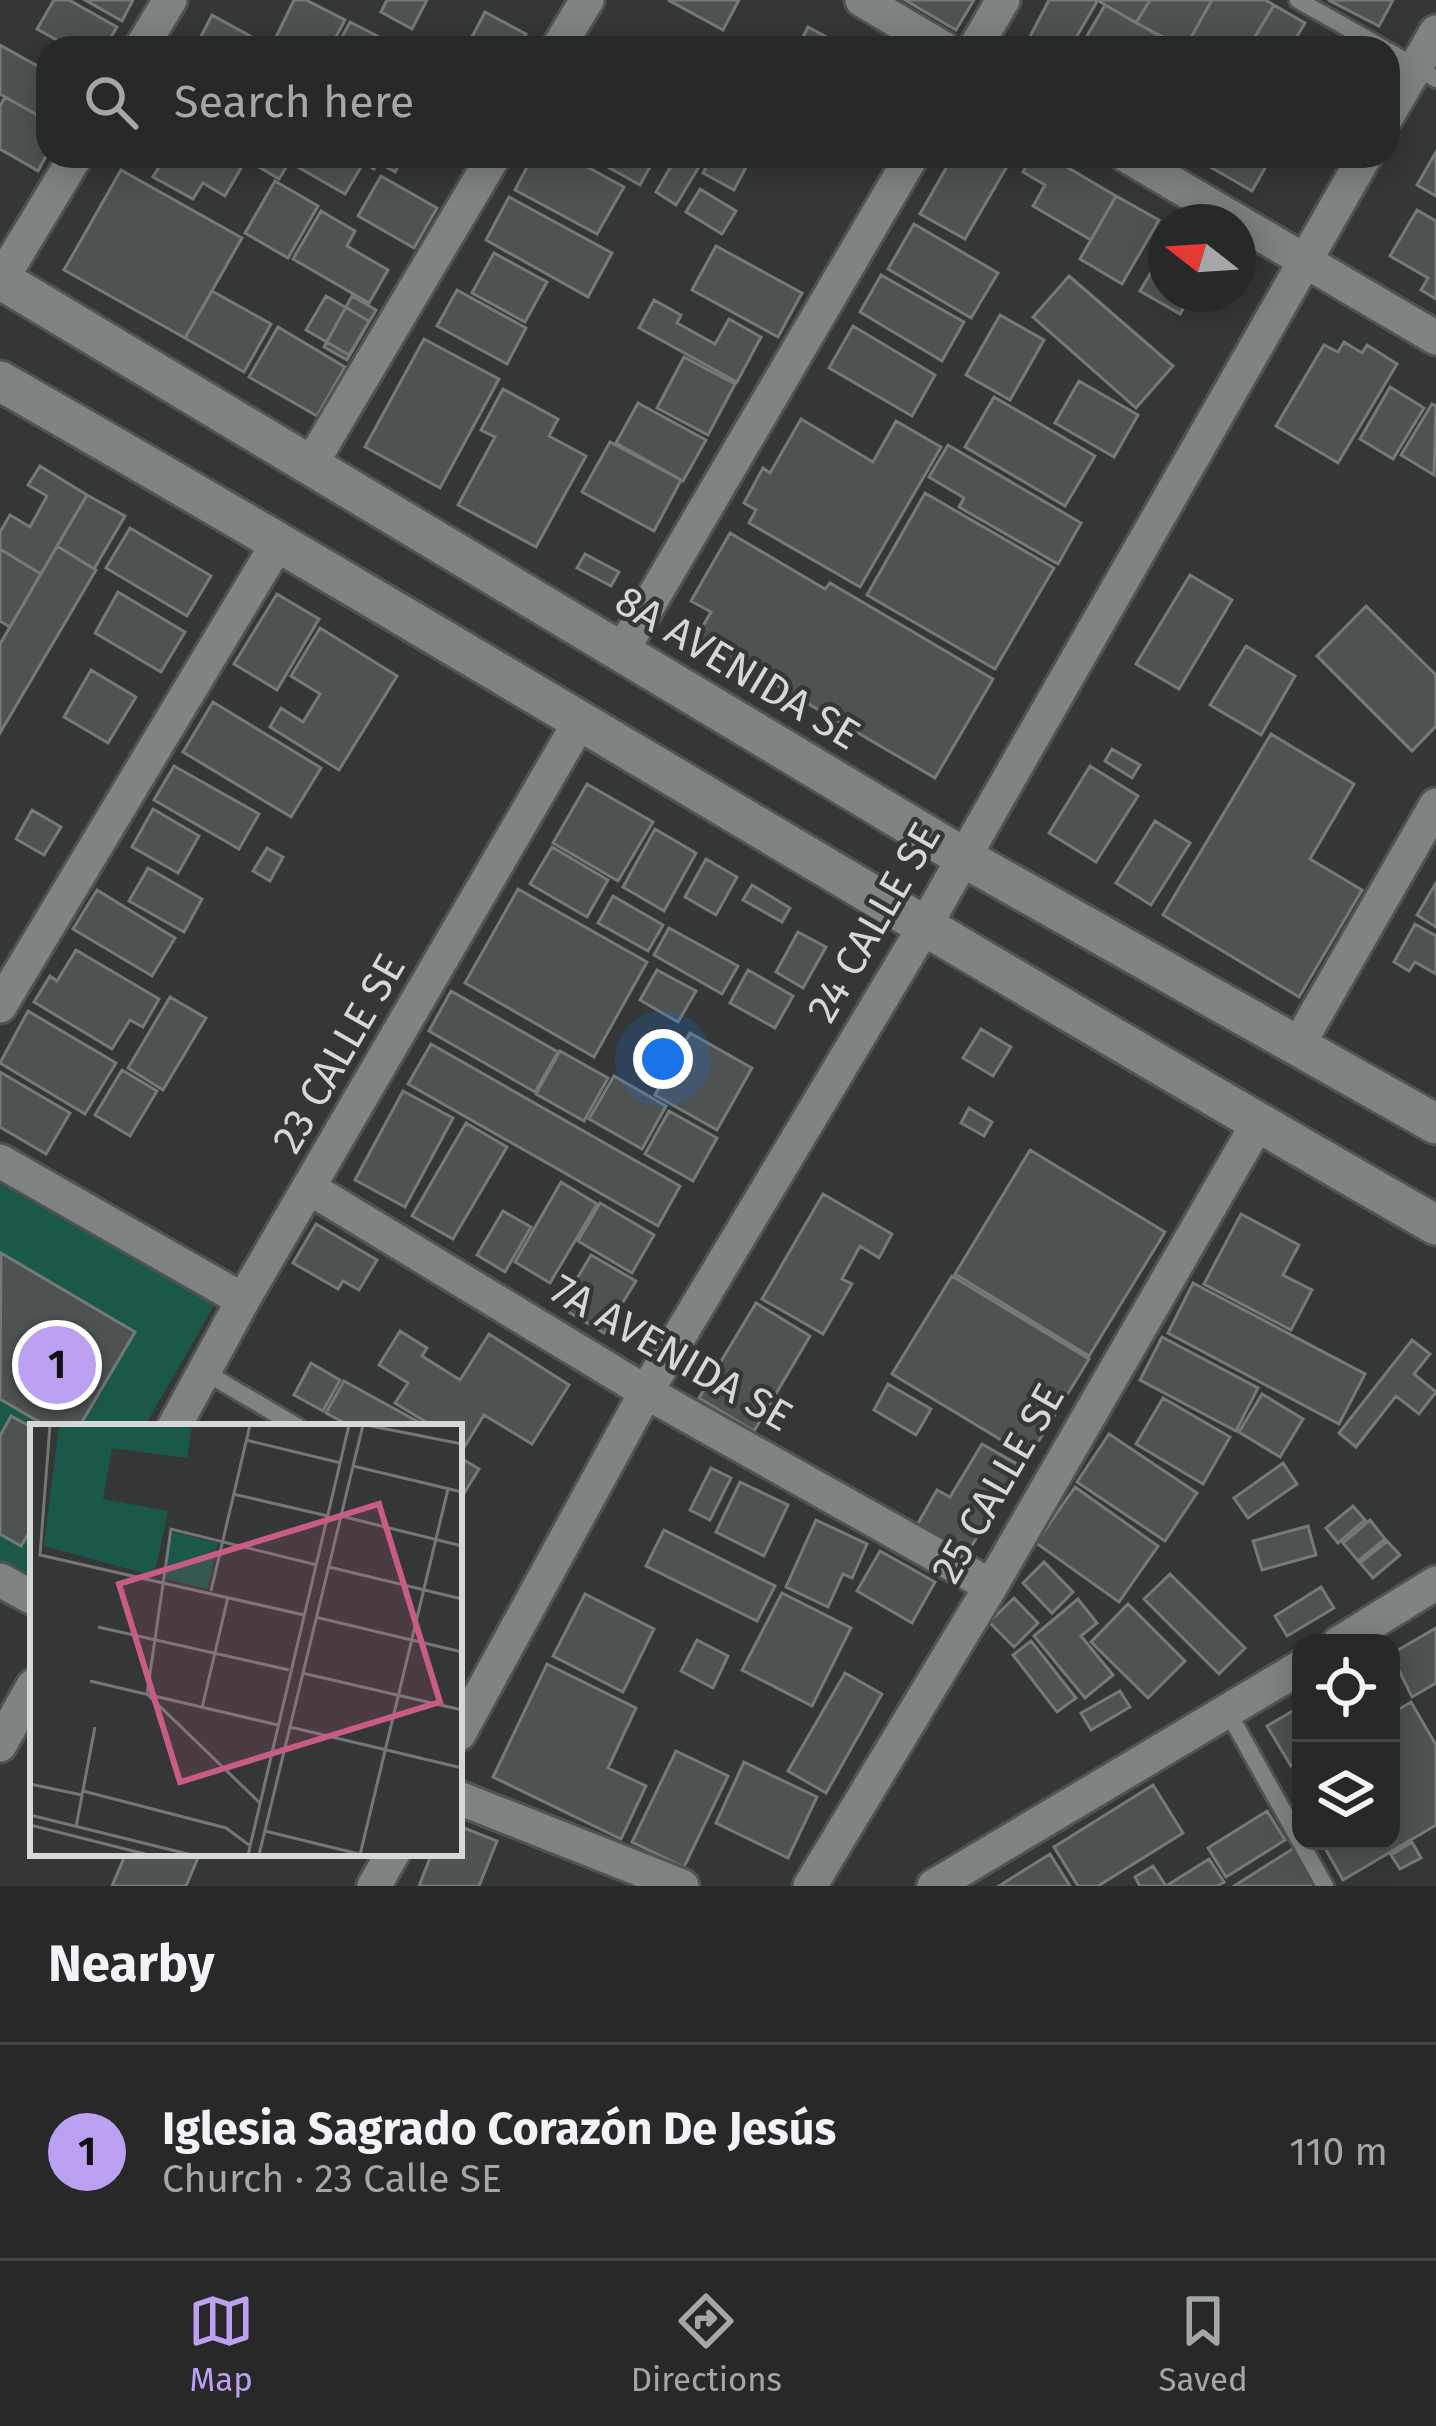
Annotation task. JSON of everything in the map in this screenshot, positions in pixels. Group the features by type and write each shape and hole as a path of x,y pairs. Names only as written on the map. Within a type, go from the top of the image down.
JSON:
{"street":[{"path":"148,36 170,0"},
{"path":"565,36 587,0"},
{"path":"862,0 923,36"},
{"path":"982,36 1004,0"},
{"path":"1406,61 1436,32"},
{"path":"1,279 69,168"},
{"path":"311,464 487,168"},
{"path":"620,653 904,168"},
{"path":"1148,168 1436,338"},
{"name":"24 CALLE SE","path":"462,1729 646,1392 923,929 1358,168"},
{"name":"8A AVENIDA SE","path":"1,279 963,857 1436,1124"},
{"path":"0,381 279,541 923,929 1436,1225"},
{"path":"0,1006 279,541"},
{"name":"23 CALLE SE","path":"176,1424 579,723"},
{"path":"1298,1045 1436,806"},
{"name":"25 CALLE SE","path":"810,1886 991,1586 1258,1123"},
{"path":"0,1161 243,1300"},
{"name":"7A AVENIDA SE","path":"311,1190 646,1392 991,1586"},
{"path":"0,1580 30,1596"},
{"path":"1354,1634 1436,1583"},
{"path":"938,1885 1292,1673"},
{"path":"0,1745 30,1691"},
{"path":"462,1799 682,1886"},
{"path":"374,1886 391,1856"}],"lane":[{"path":"1298,0 1362,36"},
{"path":"203,1371 293,1424"},
{"path":"1228,1712 1325,1886"}],"green space":[{"path":"0,1184 215,1304 146,1424 81,1424 134,1331 0,1256"},
{"path":"0,1399 43,1424 30,1424 30,1579 0,1562"}],"building":[{"path":"54,0 69,0 117,27 111,36 50,36 37,29"},
{"path":"85,0 133,0 122,21"},
{"path":"294,0 306,0 345,20 336,36 276,36"},
{"path":"387,0 427,0 412,29 381,12"},
{"path":"668,0 739,0 723,30"},
{"path":"905,0 974,0 956,30"},
{"path":"1049,0 1098,0 1077,36 1030,36"},
{"path":"1097,0 1150,0 1136,23"},
{"path":"1150,0 1212,0 1192,36 1161,36 1136,23"},
{"path":"1212,0 1265,0 1274,5 1255,36 1192,36"},
{"path":"1328,0 1393,0 1379,26"},
{"path":"1105,5 1160,36 1087,36"},
{"path":"1274,5 1305,23 1297,36 1256,36"},
{"path":"485,12 526,34 525,36 472,36"},
{"path":"212,15 250,36 201,36"},
{"path":"350,22 377,36 342,36"},
{"path":"808,27 825,36 803,36"},
{"path":"0,45 36,65 36,114 0,94"},
{"path":"5,97 36,114 38,171 0,149 0,106"},
{"path":"1436,152 1436,196 1417,185"},
{"path":"158,168 241,168 225,196 203,183 193,199 153,177"},
{"path":"261,168 286,168 279,179"},
{"path":"300,168 360,168 345,194"},
{"path":"527,168 589,168 624,187 597,234 515,190"},
{"path":"610,168 649,168 640,185"},
{"path":"670,168 698,168 676,205 656,192"},
{"path":"706,168 746,168 734,190 703,173"},
{"path":"946,168 1006,168 965,239 920,214"},
{"path":"1025,168 1068,168 1116,196 1091,240 1033,206 1045,185 1023,172"},
{"path":"1212,168 1265,168 1252,191"},
{"path":"121,170 242,238 185,338 64,270"},
{"path":"381,176 437,208 414,248 358,216"},
{"path":"275,181 318,206 288,258 245,233"},
{"path":"700,189 736,211 722,234 686,212"},
{"path":"1116,196 1148,214 1148,239 1122,284 1080,259"},
{"path":"509,197 612,253 588,297 486,240"},
{"path":"1417,210 1436,221 1436,299 1421,290 1428,278 1390,256"},
{"path":"321,211 355,231 347,246 388,270 369,303 293,259"},
{"path":"914,224 998,273 971,318 888,269"},
{"path":"716,246 802,293 778,337 692,290"},
{"path":"494,253 547,282 525,322 472,293"},
{"path":"881,275 964,322 942,361 860,312"},
{"path":"1069,276 1173,366 1136,408 1033,317"},
{"path":"457,290 526,328 507,364 437,326"},
{"path":"212,291 271,324 244,372 185,338"},
{"path":"326,296 369,321 349,355 306,330"},
{"path":"352,296 376,310 347,360 324,347"},
{"path":"654,300 681,315 677,323 715,344 729,319 761,337 737,382 639,328"},
{"path":"1000,315 1044,340 1010,400 966,375"},
{"path":"853,326 935,375 912,416 829,368"},
{"path":"278,327 345,367 317,416 249,377"},
{"path":"424,339 499,379 440,488 365,447"},
{"path":"1344,342 1362,353 1367,345 1397,364 1338,463 1276,426 1324,345 1338,352"},
{"path":"684,357 735,384 708,435 657,408"},
{"path":"1079,381 1138,415 1114,457 1055,423"},
{"path":"1390,387 1424,408 1393,459 1360,439"},
{"path":"503,389 558,419 549,436 586,456 536,547 458,505 495,437 481,430"},
{"path":"994,397 1095,456 1065,506 965,447"},
{"path":"638,403 706,440 683,481 616,443"},
{"path":"1432,404 1436,406 1434,475 1401,455"},
{"path":"801,419 873,462 896,421 941,447 860,587 749,523 756,510 744,503 763,468 770,473"},
{"path":"610,442 681,480 654,531 582,492"},
{"path":"948,445 1081,523 1058,564 959,507 964,498 929,477"},
{"path":"40,466 87,495 41,574 0,549 0,532 10,515 30,527 47,496 28,485"},
{"path":"925,493 1054,568 995,669 867,595"},
{"path":"87,495 125,516 94,569 57,546"},
{"path":"130,528 211,576 187,616 106,568"},
{"path":"730,533 825,589 830,583 993,679 935,778 696,638 711,612 691,601"},
{"path":"57,546 96,570 0,733 0,644"},
{"path":"0,549 41,574 10,627 0,621"},
{"path":"585,554 619,572 611,586 577,568"},
{"path":"1190,575 1232,600 1179,689 1136,664"},
{"path":"118,592 185,632 161,672 95,633"},
{"path":"277,594 319,619 277,690 234,664"},
{"path":"1366,606 1436,675 1436,726 1412,751 1317,656"},
{"path":"320,628 397,676 339,770 270,727 281,708 303,722 320,694 291,676"},
{"path":"1246,646 1295,676 1261,735 1210,705"},
{"path":"91,670 136,697 108,743 64,717"},
{"path":"213,702 321,768 291,817 183,752"},
{"path":"1271,734 1354,784 1310,859 1362,890 1299,997 1163,915"},
{"path":"1112,749 1140,765 1132,778 1105,761"},
{"path":"174,766 259,814 239,849 154,800"},
{"path":"1090,766 1138,796 1096,862 1049,833"},
{"path":"587,784 653,822 618,881 553,843"},
{"path":"153,809 199,836 178,873 132,847"},
{"path":"32,810 61,827 44,855 16,839"},
{"path":"1155,821 1190,843 1151,905 1116,883"},
{"path":"655,829 696,853 664,911 623,887"},
{"path":"552,847 608,880 587,917 530,884"},
{"path":"267,848 283,857 270,881 253,871"},
{"path":"706,859 737,877 716,915 685,897"},
{"path":"148,868 202,899 184,932 129,901"},
{"path":"1436,883 1436,927 1417,915"},
{"path":"752,885 790,908 782,922 743,900"},
{"path":"518,889 647,962 594,1057 465,983"},
{"path":"97,890 175,938 152,976 73,929"},
{"path":"613,896 663,925 648,951 598,923"},
{"path":"1415,924 1436,936 1436,974 1415,962 1409,971 1394,962"},
{"path":"669,928 738,966 722,994 654,955"},
{"path":"798,932 826,947 803,988 776,972"},
{"path":"76,950 159,999 143,1027 130,1020 112,1049 34,1002 50,976 57,981"},
{"path":"657,970 696,991 678,1022 640,1000"},
{"path":"748,970 793,996 775,1028 730,1003"},
{"path":"451,991 558,1052 535,1092 429,1031"},
{"path":"170,997 206,1018 163,1090 128,1068"},
{"path":"28,1011 116,1063 85,1114 0,1063"},
{"path":"981,1029 1011,1047 993,1076 963,1058"},
{"path":"690,1033 752,1068 717,1130 655,1095"},
{"path":"431,1044 680,1186 658,1226 408,1084"},
{"path":"560,1051 608,1078 584,1121 536,1094"},
{"path":"122,1070 157,1091 130,1136 95,1115"},
{"path":"0,1072 70,1113 46,1154 0,1127"},
{"path":"614,1076 666,1106 642,1149 589,1119"},
{"path":"403,1091 453,1118 405,1207 355,1180"},
{"path":"969,1108 992,1122 984,1136 961,1123"},
{"path":"669,1111 717,1138 693,1181 645,1154"},
{"path":"466,1123 507,1147 453,1239 412,1216"},
{"path":"1030,1150 1165,1232 1089,1356 955,1274"},
{"path":"561,1182 597,1204 550,1283 515,1262"},
{"path":"823,1194 892,1234 879,1258 860,1246 842,1279 852,1284 823,1334 762,1299"},
{"path":"600,1203 654,1235 632,1273 578,1241"},
{"path":"503,1211 531,1227 505,1272 477,1255"},
{"path":"1241,1214 1299,1245 1283,1275 1312,1290 1291,1330 1204,1284"},
{"path":"316,1224 377,1260 359,1290 343,1281 338,1289 293,1263"},
{"path":"1,1253 135,1332 81,1424 43,1424 0,1399"},
{"path":"591,1255 636,1281 604,1333 560,1307"},
{"path":"952,1276 1089,1359 1029,1457 892,1374"},
{"path":"1193,1283 1365,1374 1339,1424 1168,1333"},
{"path":"756,1303 810,1336 754,1431 699,1398"},
{"path":"400,1331 427,1348 422,1356 460,1380 489,1334 569,1385 532,1444 484,1415 465,1446 462,1424 429,1424 395,1403 408,1383 379,1365"},
{"path":"1162,1337 1258,1388 1236,1431 1140,1380"},
{"path":"1412,1340 1430,1354 1414,1374 1436,1392 1419,1414 1396,1396 1356,1447 1339,1433"},
{"path":"311,1363 340,1380 323,1411 294,1395"},
{"path":"344,1381 422,1424 346,1424 326,1413"},
{"path":"888,1384 931,1409 916,1435 874,1410"},
{"path":"1262,1394 1303,1419 1280,1457 1239,1432"},
{"path":"1163,1398 1230,1437 1203,1484 1136,1444"},
{"path":"11,1416 30,1426 30,1531 21,1546 0,1534 0,1436"},
{"path":"1109,1434 1197,1493 1165,1541 1077,1482"},
{"path":"982,1444 1019,1465 967,1554 917,1525 937,1490 950,1497"},
{"path":"462,1459 479,1469 462,1496"},
{"path":"1283,1463 1297,1484 1248,1518 1234,1498"},
{"path":"711,1468 731,1478 710,1520 690,1510"},
{"path":"740,1482 788,1505 764,1556 716,1532"},
{"path":"1075,1487 1158,1546 1119,1602 1036,1543"},
{"path":"1353,1506 1365,1520 1338,1543 1326,1528"},
{"path":"816,1520 867,1544 852,1578 843,1574 828,1607 786,1587"},
{"path":"1370,1520 1385,1539 1358,1561 1343,1543"},
{"path":"1308,1526 1316,1555 1262,1570 1253,1541"},
{"path":"664,1530 775,1586 757,1621 646,1566"},
{"path":"1387,1541 1400,1555 1373,1578 1360,1563"},
{"path":"880,1551 935,1582 912,1623 857,1591"},
{"path":"1044,1562 1073,1592 1052,1613 1023,1583"},
{"path":"1170,1574 1245,1648 1219,1674 1144,1599"},
{"path":"1321,1587 1334,1608 1287,1636 1275,1616"},
{"path":"782,1593 851,1628 812,1706 742,1670"},
{"path":"585,1594 654,1629 623,1692 553,1656"},
{"path":"1014,1598 1038,1623 1014,1647 989,1622"},
{"path":"1078,1599 1097,1623 1081,1636 1113,1675 1085,1698 1034,1636"},
{"path":"1128,1604 1185,1661 1148,1698 1091,1642"},
{"path":"1436,1628 1436,1683 1412,1697 1400,1672 1400,1649"},
{"path":"697,1640 728,1656 713,1688 681,1671"},
{"path":"1031,1641 1076,1698 1057,1712 1013,1655"},
{"path":"547,1664 636,1708 608,1768 646,1786 621,1839 493,1777"},
{"path":"845,1673 882,1694 826,1793 788,1771"},
{"path":"1120,1691 1130,1707 1091,1730 1081,1713"},
{"path":"1411,1702 1436,1745 1436,1825 1400,1846 1400,1742 1400,1709"},
{"path":"1292,1711 1292,1765 1291,1766 1267,1726"},
{"path":"676,1751 728,1776 684,1867 632,1842"},
{"path":"744,1762 817,1797 788,1858 716,1823"},
{"path":"1153,1785 1183,1833 1098,1886 1078,1886 1054,1847"},
{"path":"1267,1811 1285,1840 1226,1877 1208,1848"},
{"path":"462,1827 497,1841 479,1886 419,1886 431,1856 462,1856"},
{"path":"1412,1842 1421,1858 1400,1869 1391,1855"},
{"path":"1292,1849 1317,1886 1234,1886"},
{"path":"1326,1850 1394,1850 1343,1880"},
{"path":"1050,1854 1070,1886 999,1886"},
{"path":"125,1856 199,1856 186,1886 112,1886"},
{"path":"1209,1859 1224,1882 1217,1886 1166,1886"},
{"path":"1153,1866 1166,1886 1140,1886 1135,1877"}],"place":[{"name":"Iglesia Sagrado Corazón De Jesús","path":"57,1365"}]}
